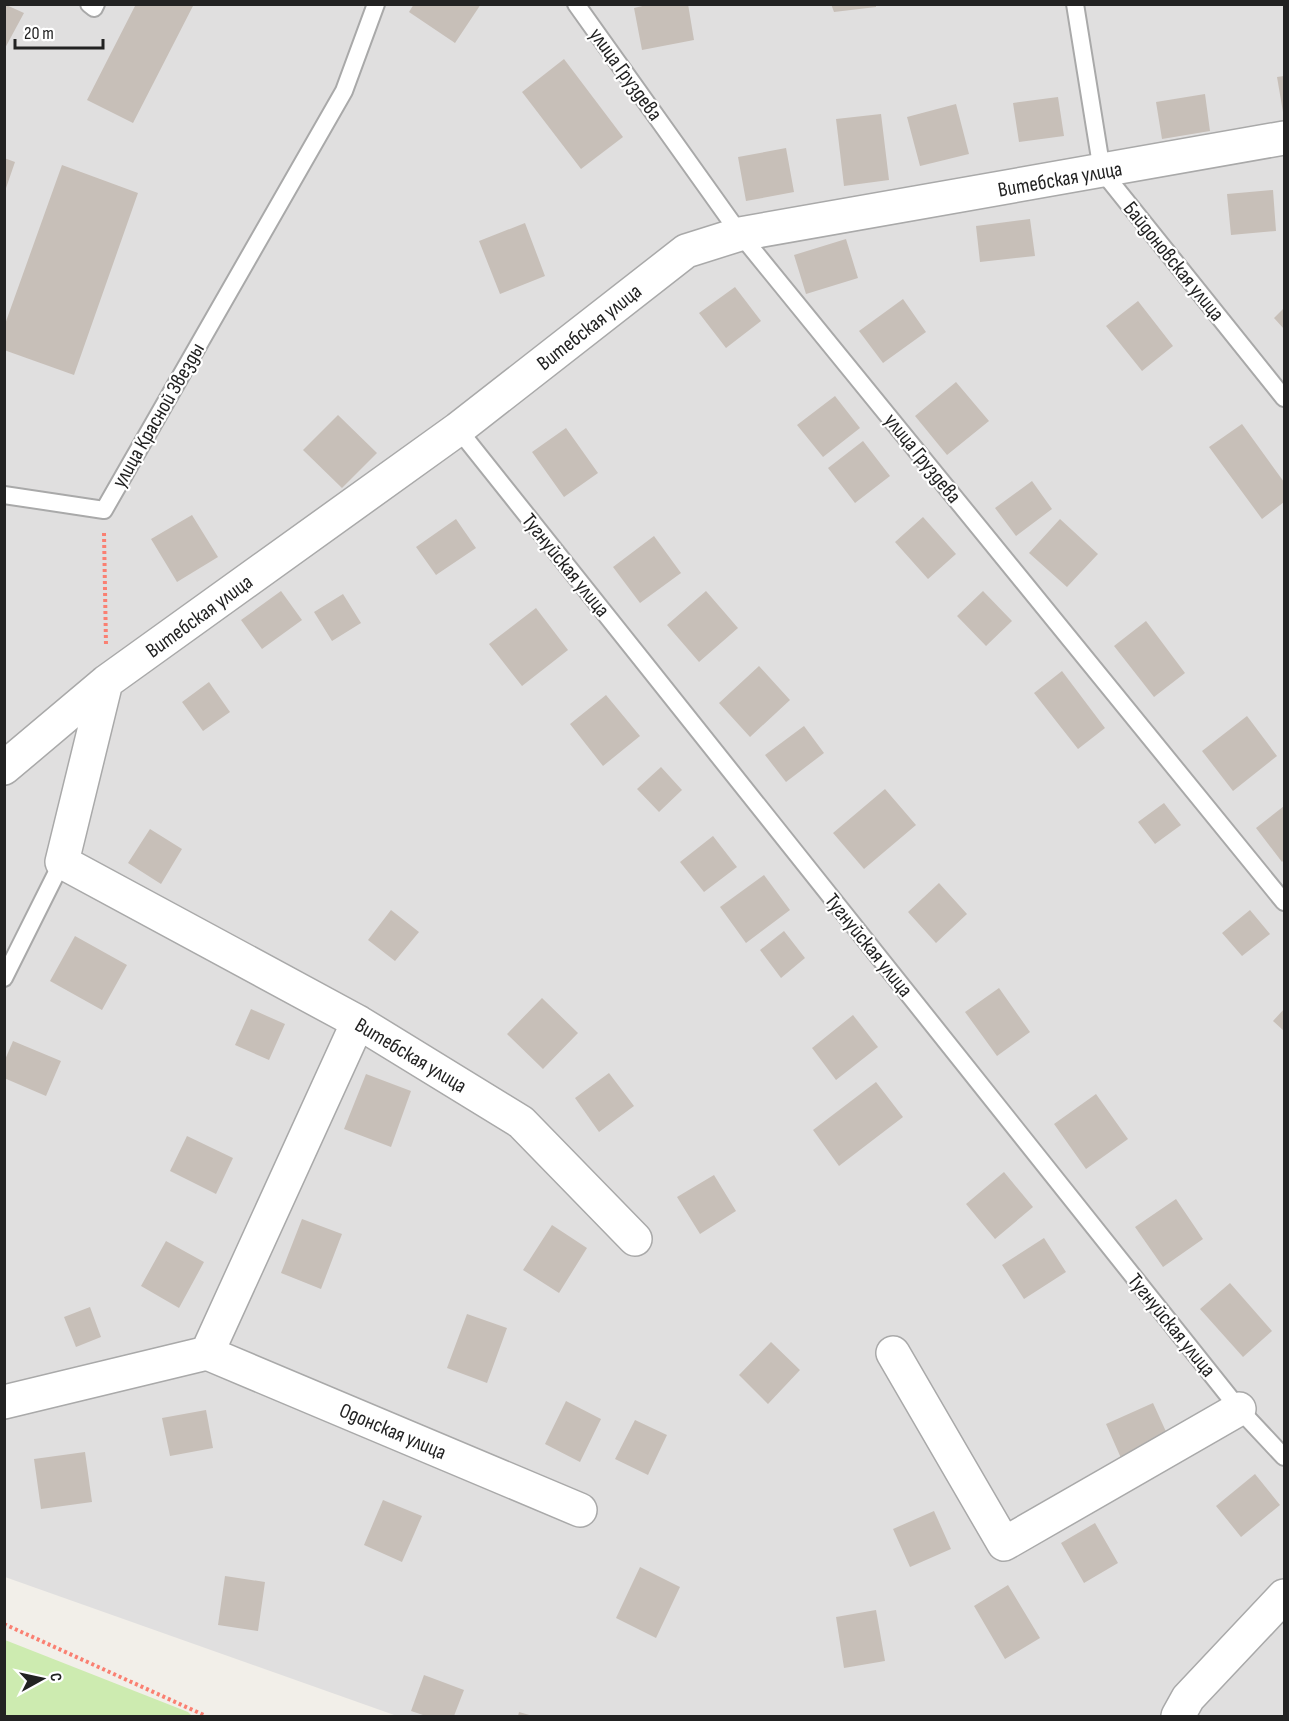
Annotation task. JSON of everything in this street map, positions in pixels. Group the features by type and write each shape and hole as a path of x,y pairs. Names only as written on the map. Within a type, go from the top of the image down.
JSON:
{"street":[{"name":"Витебская улица","path":"4,768 106,682 458,429 686,251 741,234 1284,138"},
{"path":"62,861 106,682"},
{"name":"Витебская улица","path":"62,861 358,1023 521,1122 635,1239"},
{"path":"4,1402 207,1353 358,1023"},
{"name":"Одонская улица","path":"207,1353 580,1510"},
{"path":"893,1353 1004,1544 1239,1409"},
{"path":"1178,1716 1188,1698 1284,1596"}],"lane":[{"path":"88,4 94,8 96,4"},
{"name":"улица Красной Звезды","path":"104,510 344,92 376,4"},
{"name":"улица Груздева","path":"576,4 741,234 1284,902"},
{"name":"Байдоновская улица","path":"1075,4 1102,171 1284,398"},
{"name":"Тугнуйская улица","path":"458,429 1239,1409 1284,1457"},
{"path":"4,495 104,510"},
{"path":"4,978 62,861"}],"path":[{"name":"улица Красной Звезды","path":"104,510 106,682"},
{"path":"4,1624 206,1716"}],"shaded area":[{"path":"5,5 1284,5 1284,1716 397,1716 5,1577"}],"green space":[{"path":"5,1640 188,1712 192,1716 5,1716"}],"building":[{"path":"4,4 24,13 4,50"},
{"path":"136,4 194,4 133,123 87,100"},
{"path":"414,4 481,4 455,43 409,12"},
{"path":"651,4 688,4 694,40 642,50 634,8"},
{"path":"831,4 876,4 876,7 834,12"},
{"path":"564,59 623,137 581,169 522,92"},
{"path":"1284,76 1284,112 1283,112 1277,77"},
{"path":"1205,94 1210,131 1162,139 1156,102"},
{"path":"1058,97 1064,136 1019,142 1013,103"},
{"path":"956,104 969,154 920,166 907,117"},
{"path":"881,114 889,180 844,186 836,119"},
{"path":"786,148 794,192 746,201 738,157"},
{"path":"4,158 15,162 5,191 4,191"},
{"path":"62,165 138,193 74,375 4,350 4,327"},
{"path":"1273,190 1276,231 1231,235 1227,194"},
{"path":"1030,219 1035,256 980,262 976,226"},
{"path":"525,223 545,276 500,294 479,241"},
{"path":"846,239 858,278 806,294 794,255"},
{"path":"735,287 761,321 726,348 699,313"},
{"path":"903,299 926,332 883,363 859,331"},
{"path":"1138,301 1173,346 1142,371 1106,326"},
{"path":"1284,308 1284,329 1274,318"},
{"path":"956,382 989,421 947,455 915,416"},
{"path":"835,396 860,428 823,457 797,425"},
{"path":"338,415 377,453 342,488 303,450"},
{"path":"1242,424 1284,482 1284,502 1262,519 1209,447"},
{"path":"566,428 598,473 564,497 532,452"},
{"path":"863,441 890,476 855,503 828,468"},
{"path":"1032,481 1052,509 1016,536 995,508"},
{"path":"192,515 218,557 177,582 151,539"},
{"path":"923,517 956,554 928,579 895,542"},
{"path":"456,519 476,548 436,575 416,547"},
{"path":"1060,519 1098,554 1067,587 1029,553"},
{"path":"654,536 681,573 640,603 613,567"},
{"path":"281,591 302,620 262,649 241,620"},
{"path":"706,591 738,628 699,662 667,625"},
{"path":"983,591 1012,621 986,646 957,616"},
{"path":"343,594 361,623 332,641 314,612"},
{"path":"536,608 568,650 522,686 489,644"},
{"path":"1146,621 1185,673 1154,697 1114,646"},
{"path":"759,666 790,700 750,737 719,703"},
{"path":"1062,671 1105,728 1078,749 1034,693"},
{"path":"209,682 230,712 203,731 182,702"},
{"path":"606,695 640,736 603,766 570,724"},
{"path":"1247,716 1277,756 1233,791 1202,751"},
{"path":"804,726 824,753 786,782 765,755"},
{"path":"661,767 682,790 659,812 637,789"},
{"path":"885,789 916,825 864,869 833,833"},
{"path":"1164,803 1181,825 1155,844 1138,822"},
{"path":"1284,806 1284,860 1282,862 1256,828"},
{"path":"150,829 182,849 161,884 128,863"},
{"path":"713,836 737,867 704,892 680,862"},
{"path":"764,875 790,910 746,943 720,907"},
{"path":"939,883 967,914 936,943 908,912"},
{"path":"391,910 419,932 395,961 368,940"},
{"path":"1250,910 1270,934 1242,956 1222,933"},
{"path":"784,931 805,958 781,978 760,950"},
{"path":"75,936 127,965 102,1010 50,981"},
{"path":"999,988 1030,1032 997,1056 965,1012"},
{"path":"542,998 578,1033 543,1069 507,1034"},
{"path":"251,1009 285,1024 269,1060 235,1045"},
{"path":"1284,1009 1284,1031 1273,1021"},
{"path":"853,1015 878,1047 836,1080 812,1048"},
{"path":"13,1041 61,1061 46,1096 4,1078 4,1062"},
{"path":"609,1073 634,1106 599,1132 575,1098"},
{"path":"366,1074 411,1091 391,1147 344,1129"},
{"path":"876,1082 903,1117 839,1166 813,1130"},
{"path":"1096,1094 1128,1139 1086,1169 1054,1124"},
{"path":"187,1136 233,1158 216,1194 170,1171"},
{"path":"1004,1172 1033,1207 995,1239 966,1204"},
{"path":"714,1175 736,1211 700,1234 677,1197"},
{"path":"1176,1199 1203,1239 1163,1267 1135,1227"},
{"path":"302,1219 342,1234 321,1289 281,1273"},
{"path":"552,1225 587,1248 559,1293 523,1270"},
{"path":"1044,1238 1066,1272 1024,1299 1002,1265"},
{"path":"166,1241 204,1262 179,1308 141,1286"},
{"path":"1230,1283 1272,1331 1243,1357 1200,1309"},
{"path":"90,1307 101,1337 76,1347 64,1317"},
{"path":"467,1314 507,1328 487,1383 447,1368"},
{"path":"771,1342 800,1370 768,1404 739,1375"},
{"path":"566,1401 601,1419 580,1462 545,1444"},
{"path":"1153,1403 1168,1436 1121,1458 1106,1424"},
{"path":"206,1410 213,1448 170,1456 162,1418"},
{"path":"635,1420 667,1435 648,1475 615,1459"},
{"path":"85,1452 92,1502 41,1509 34,1459"},
{"path":"1255,1474 1280,1505 1241,1537 1216,1506"},
{"path":"383,1500 422,1516 402,1562 364,1545"},
{"path":"934,1511 951,1549 910,1567 893,1529"},
{"path":"1095,1523 1118,1563 1084,1583 1061,1543"},
{"path":"640,1567 680,1587 656,1638 616,1618"},
{"path":"225,1576 265,1582 258,1631 218,1625"},
{"path":"1008,1585 1040,1638 1005,1659 974,1606"},
{"path":"876,1610 885,1661 844,1668 836,1617"},
{"path":"424,1675 464,1690 454,1716 426,1716 411,1711"},
{"path":"519,1712 533,1716 518,1716"}]}
